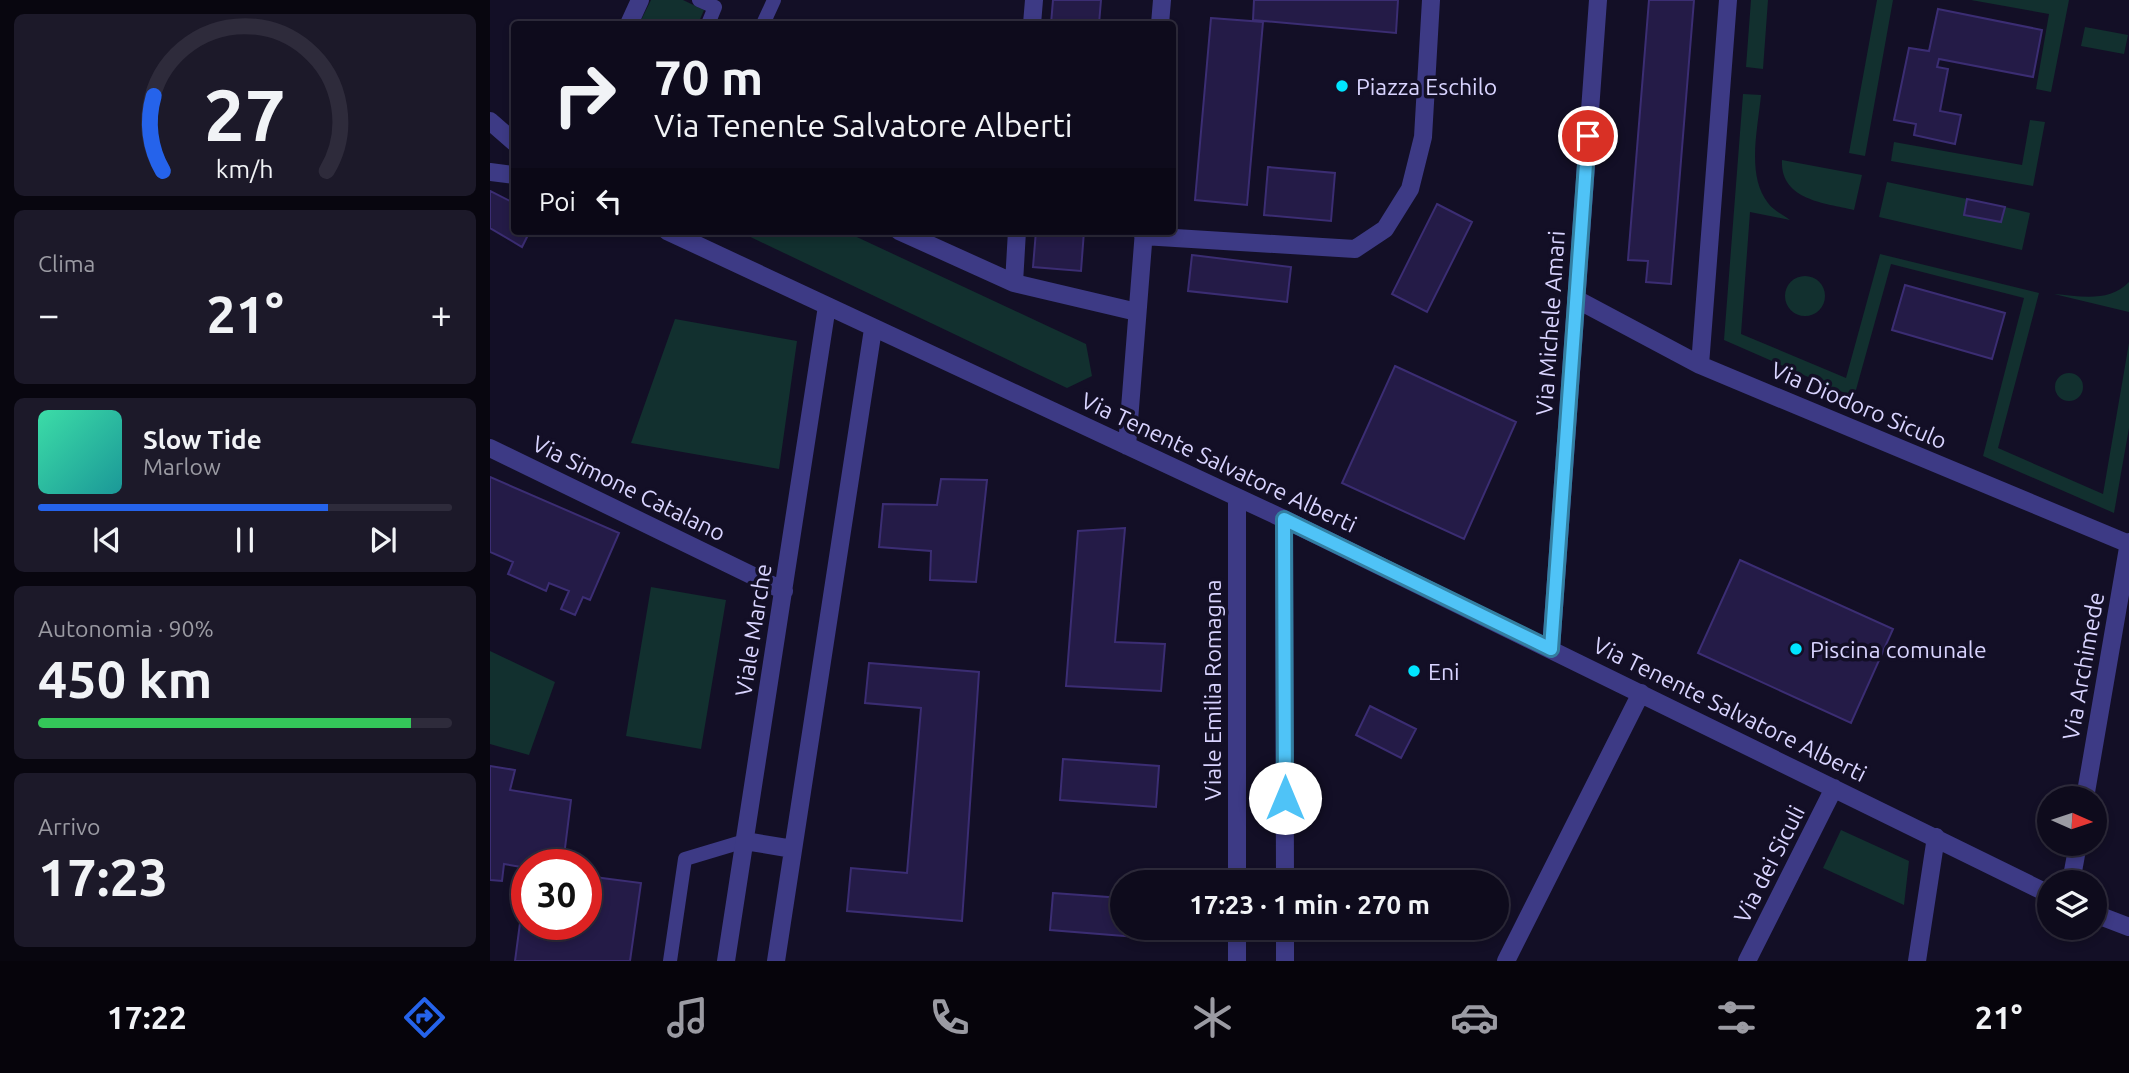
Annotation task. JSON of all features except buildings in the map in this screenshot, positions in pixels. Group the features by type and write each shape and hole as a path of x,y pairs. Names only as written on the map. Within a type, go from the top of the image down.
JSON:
{"street":[{"path":"630,21 640,0"},
{"path":"1032,21 1034,0"},
{"path":"1160,21 1162,0"},
{"path":"1170,235 1355,249 1385,229 1409,189 1423,137 1431,0"},
{"name":"Via Michele Amari","path":"1551,649 1598,0"},
{"path":"1700,365 1728,0"},
{"path":"490,121 511,139"},
{"path":"490,172 511,175"},
{"name":"Via Tenente Salvatore Alberti","path":"676,235 1284,519 2037,888"},
{"path":"908,235 1014,283 1137,312"},
{"path":"1014,283 1017,235"},
{"path":"1127,446 1144,235"},
{"name":"Via Diodoro Siculo","path":"1576,299 1700,365 2129,543"},
{"name":"Viale Marche","path":"726,961 827,306"},
{"path":"776,961 873,329"},
{"name":"Via Simone Catalano","path":"490,448 784,591"},
{"name":"Viale Emilia Romagna","path":"1237,499 1237,870"},
{"path":"1284,519 1285,870"},
{"name":"Via Archimede","path":"2087,786 2129,543"},
{"path":"1506,961 1641,693"},
{"name":"Via dei Siculi","path":"1747,961 1834,788"},
{"path":"1917,961 1936,837"},
{"path":"745,841 793,849"},
{"path":"2107,919 2129,928"},
{"path":"1237,940 1237,961"},
{"path":"1285,940 1285,961"}],"lane":[{"path":"699,0 715,7 709,21"},
{"path":"764,21 774,0"},
{"path":"670,961 685,859 745,841"}],"green space":[{"path":"651,0 683,0 704,10 699,21 640,21"},
{"path":"1751,0 1768,0 1763,69 1746,67"},
{"path":"1877,0 1893,0 1865,156 1849,153"},
{"path":"1971,0 2069,0 2051,92 2036,89 2049,14"},
{"path":"2085,27 2128,35 2124,54 2081,46"},
{"path":"1743,94 1761,95 1755,165 1761,192 1770,206 1790,220 1750,212 1741,334 1846,378 1880,254 2039,293 1998,448 2103,494 2129,343 2129,428 2114,513 1983,456 2024,298 1891,264 1854,397 1724,340"},
{"path":"2030,120 2045,122 2033,186 1891,161 1894,142 2022,165"},
{"path":"1782,160 1862,175 1854,210 1818,202 1796,192 1783,173"},
{"path":"1887,182 1967,199 1964,215 2001,222 2005,207 2030,213 2022,250 1879,217"},
{"path":"746,235 853,235 1086,344 1092,376 1067,388"},
{"path":"1805,276 1819,282 1825,296 1819,310 1805,316 1791,310 1785,296 1791,282"},
{"path":"2129,282 2129,312 2054,294 2103,296 2121,289"},
{"path":"675,319 797,341 779,469 631,443"},
{"path":"2069,373 2079,377 2083,387 2079,397 2069,401 2059,397 2055,387 2059,377"},
{"path":"651,587 726,600 701,749 626,736"},
{"path":"490,651 555,682 529,755 490,744"},
{"path":"1841,830 1909,861 1904,905 1823,868"}],"place":[{"name":"Piazza Eschilo","path":"1342,86"},
{"name":"Piscina comunale","path":"1796,649"},
{"name":"Eni","path":"1414,671"}],"route":[{"path":"1285,798 1284,519 1551,649 1588,136"}]}
